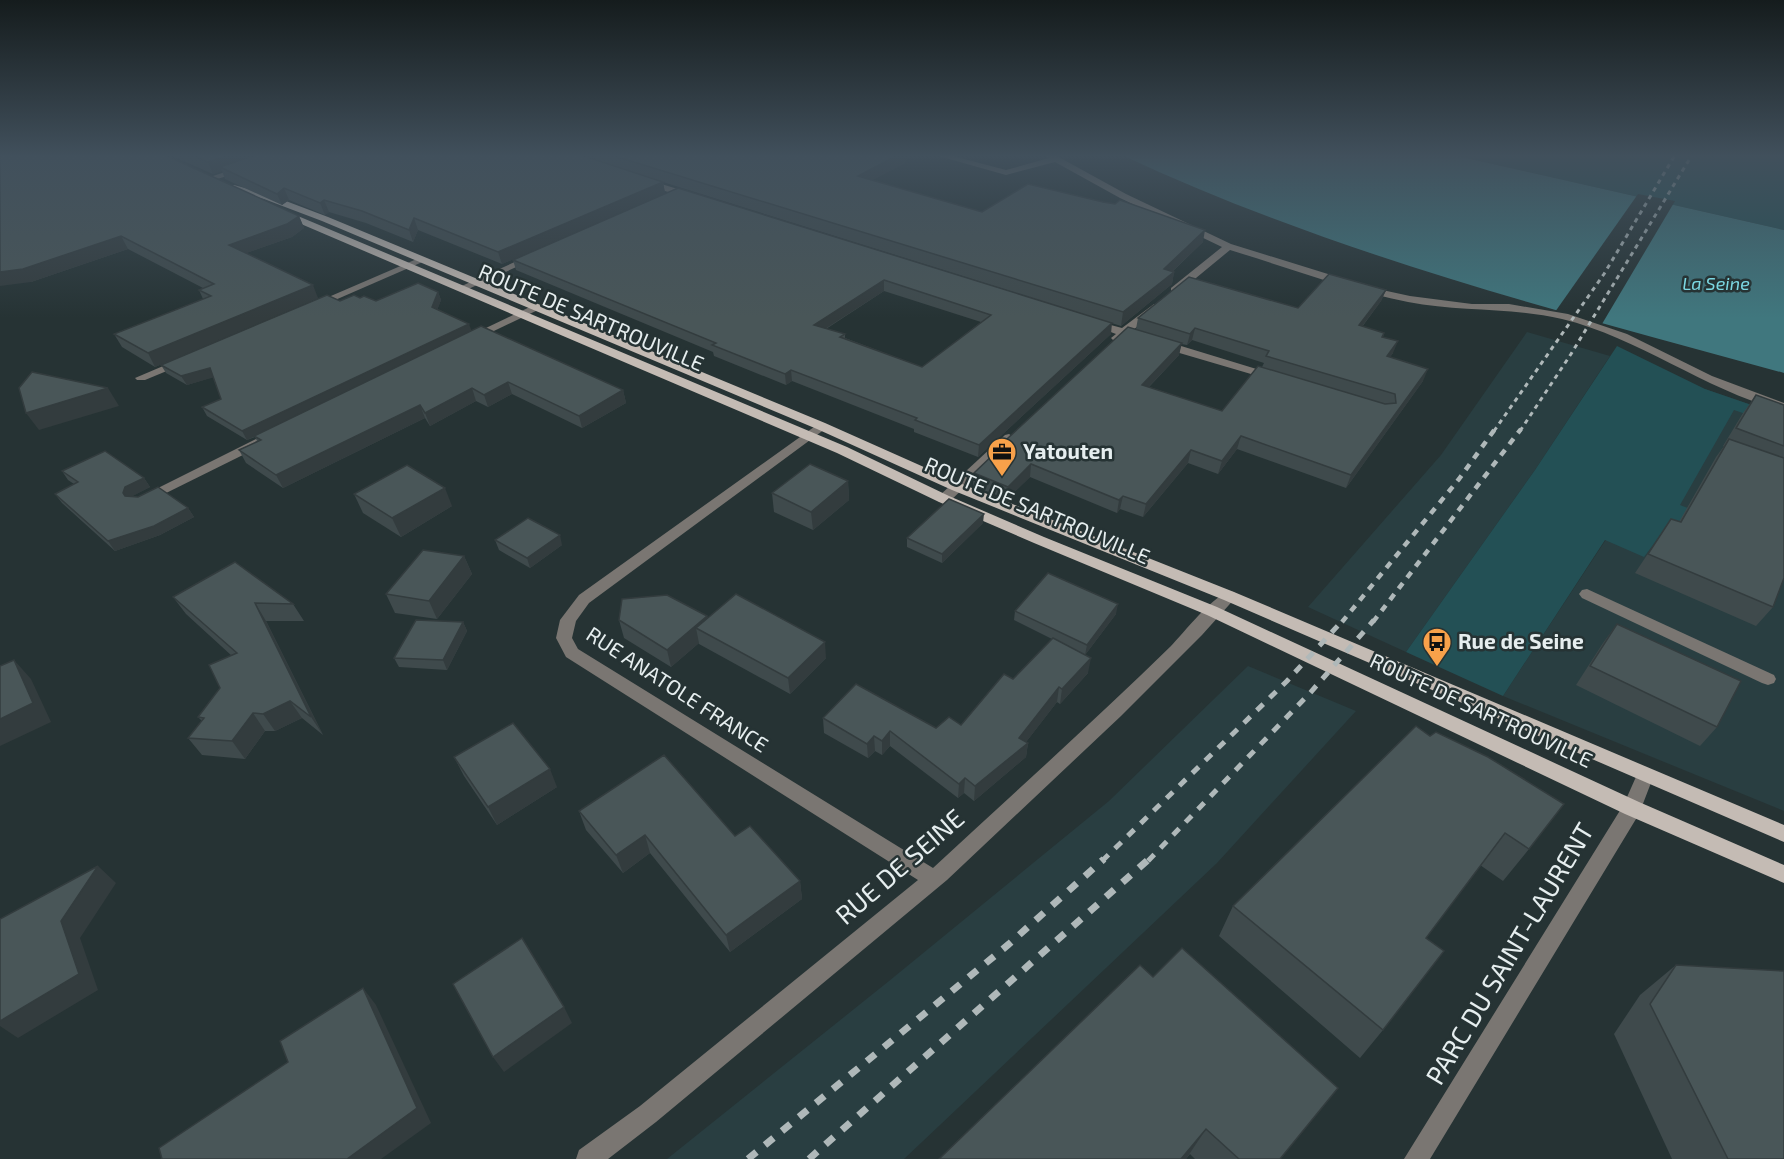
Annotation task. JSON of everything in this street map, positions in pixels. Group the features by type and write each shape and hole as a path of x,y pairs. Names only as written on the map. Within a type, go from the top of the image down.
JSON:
{"main road":[{"name":"ROUTE DE SARTROUVILLE","path":"277,209 406,267 807,435 944,499 1212,611 1632,808 1784,874"},
{"name":"ROUTE DE SARTROUVILLE","path":"297,209 821,426 957,487 1229,597 1784,834"}],"street":[{"path":"1150,209 1228,246 1370,290 1410,299 1462,306 1509,307 1564,316 1623,336 1708,378 1784,407"},
{"path":"1105,349 1228,246"},
{"path":"460,289 540,254"},
{"path":"300,311 422,260"},
{"path":"457,345 536,307"},
{"path":"1078,318 1282,380"},
{"path":"141,378 194,356"},
{"name":"RUE ANATOLE FRANCE","path":"821,426 584,599 568,620 564,638 572,653 933,879"},
{"path":"944,499 1018,430"},
{"path":"138,501 266,439"},
{"path":"1587,594 1768,679"},
{"name":"RUE DE SEINE","path":"588,1159 648,1114 933,879 1115,711 1196,631 1212,611 1229,597"},
{"name":"PARC DU SAINT-LAURENT","path":"1416,1159 1632,808 1645,775"}],"shaded area":[{"path":"1692,209 1784,209 1784,230"},
{"path":"1527,332 1610,356 1535,470 1406,652 1308,607 1441,455"},
{"path":"1617,346 1705,389 1784,416 1784,427 1734,410 1680,505 1784,546 1659,537 1644,557 1605,540 1503,696 1406,652 1535,470"},
{"path":"1705,389 1784,416 1784,811 1503,696"},
{"path":"1248,666 1356,711 1217,863 904,1159 667,1159 1109,801"}],"water":[{"name":"La Seine","path":"1250,209 1692,209 1784,230 1784,373 1448,278"}],"pier":[{"path":"1627,209 1670,209 1602,324 1555,312"}],"building":[{"path":"0,209 284,209 299,216 287,224 229,245 313,285 148,353 114,334 211,296 199,290 214,284 121,236 23,269 0,272"},
{"path":"355,209 599,209 498,252 414,218 409,230"},
{"path":"630,209 746,209 1112,323 979,445 915,420 917,418 791,370 785,374 712,345 716,343 513,260","holes":["884,280 991,315 922,367 840,337 845,334 814,325"]},
{"path":"787,209 972,209 982,212 987,209 1146,209 1205,230 1164,269 1174,272 1123,312"},
{"path":"1329,274 1386,290 1359,325 1384,333 1382,337 1398,341 1387,356 1428,369 1351,475 1241,436 1222,461 1191,450 1146,504 1123,496 1119,500 1031,464 1008,487 974,473 997,451 995,450 1128,327 1182,343 1142,385 1222,411 1258,366 1385,404 1396,403 1395,394 1266,356 1269,351 1195,328 1190,334 1138,318 1189,277 1298,308"},
{"path":"418,283 438,292 432,307 469,324 242,431 202,407 221,399 210,368 181,376 161,365 327,295 340,301 354,295 376,301"},
{"path":"481,326 623,390 579,416 508,382 484,395 472,388 425,413 420,405 276,475 239,450 261,440 254,436"},
{"path":"32,372 108,388 26,413 19,388"},
{"path":"1756,395 1784,405 1784,446 1736,428"},
{"path":"1729,439 1784,458 1784,578 1773,607 1648,554 1671,519 1681,522"},
{"path":"105,451 144,478 125,487 123,493 125,496 138,497 158,487 188,508 154,526 108,541 55,494 78,482 62,471"},
{"path":"810,464 848,481 811,512 772,493"},
{"path":"407,465 445,488 392,518 354,494"},
{"path":"949,499 984,514 942,554 907,538"},
{"path":"528,518 560,535 527,558 495,540"},
{"path":"423,550 464,556 429,601 386,594"},
{"path":"235,562 293,604 255,603 311,717 290,701 263,714 253,713 232,741 188,738 204,718 198,717 220,688 209,665 237,653 173,597"},
{"path":"1048,573 1118,604 1087,645 1015,611"},
{"path":"736,594 825,642 788,678 696,628"},
{"path":"667,595 707,616 667,650 619,620 622,599"},
{"path":"416,620 463,622 443,660 394,658"},
{"path":"1617,624 1741,681 1717,727 1590,666"},
{"path":"1053,638 1091,658 1062,689 1059,687 1019,738 1028,743 975,786 965,778 959,784 890,731 882,741 874,736 867,744 823,718 856,684 936,728 949,717 961,725 1004,674 1013,679"},
{"path":"14,660 33,703 0,719 0,666"},
{"path":"513,723 550,769 488,807 454,757"},
{"path":"1416,726 1430,736 1436,732 1488,757 1564,804 1529,849 1505,833 1426,938 1444,951 1383,1030 1233,906"},
{"path":"664,755 735,836 750,826 800,881 726,935 645,835 616,855 579,811"},
{"path":"98,866 61,921 79,974 0,1021 0,919"},
{"path":"522,938 564,1007 493,1057 453,984"},
{"path":"1182,948 1338,1088 1280,1159 1239,1159 1206,1129 1181,1159 939,1159 1140,965 1153,977"},
{"path":"1676,965 1784,971 1784,1159 1728,1159 1650,1004"},
{"path":"363,988 417,1108 347,1159 162,1159 159,1148 288,1062 280,1041"}],"railway":[{"path":"1494,431 1604,274 1643,209"},
{"path":"1520,431 1571,354 1659,209"},
{"path":"1342,622 1459,479 1495,429"},
{"path":"1373,622 1521,429"},
{"path":"1102,861 1287,681 1343,620"},
{"path":"1148,861 1310,693 1374,620"},
{"path":"748,1159 1009,944 1104,859"},
{"path":"809,1159 1149,859"}],"place":[{"name":"Yatouten","path":"1002,478"},
{"name":"Rue de Seine","path":"1437,668"}]}
